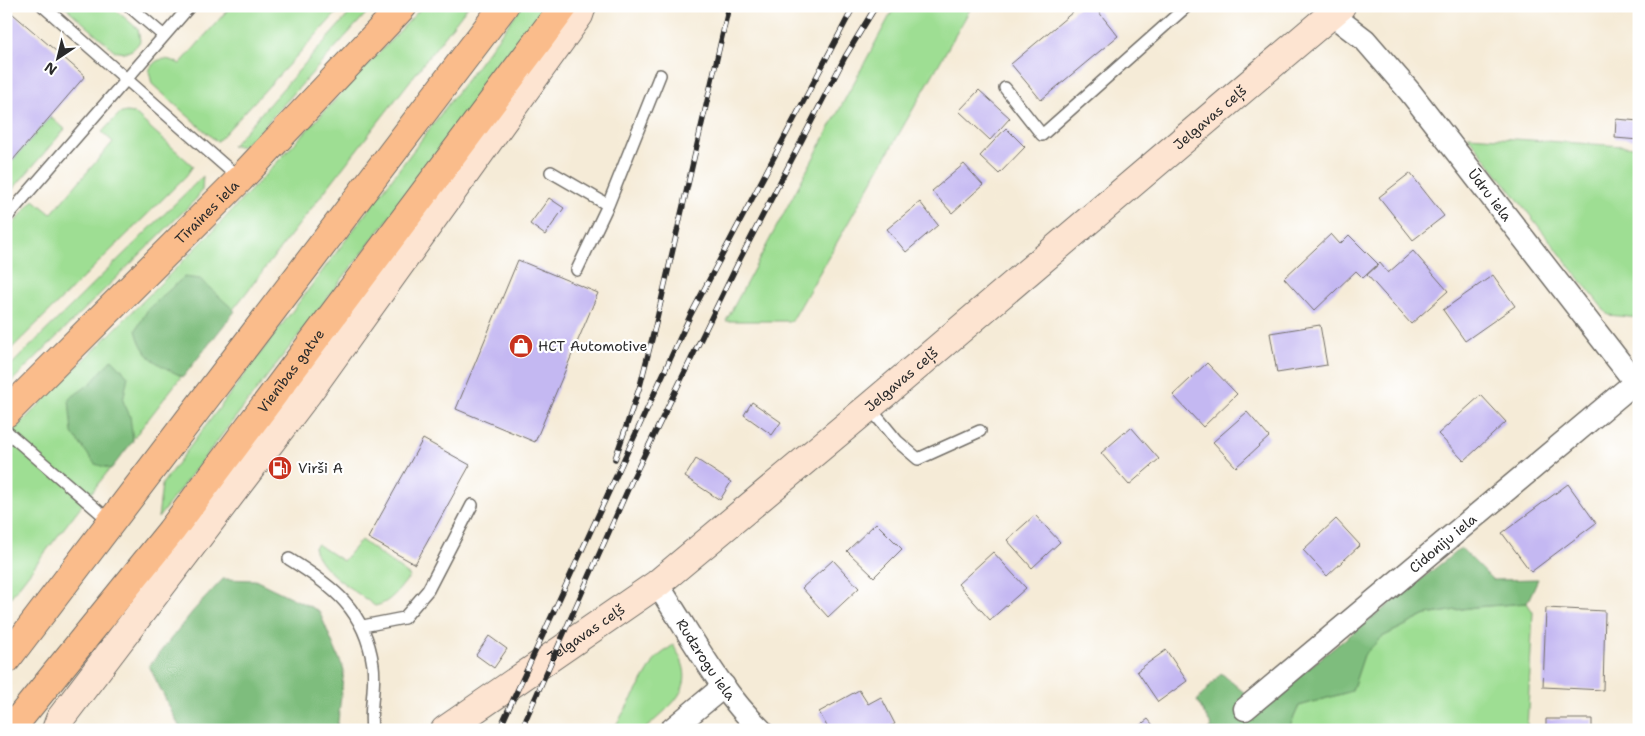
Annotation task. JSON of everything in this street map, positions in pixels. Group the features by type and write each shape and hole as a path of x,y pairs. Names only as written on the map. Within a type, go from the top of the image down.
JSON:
{"highway":[{"name":"Tīraines iela","path":"6,413 240,179 403,6"},
{"path":"6,660 504,6"},
{"name":"Vienības gatve","path":"10,730 171,531 564,6"}],"main road":[{"name":"Vienības gatve","path":"56,730 60,719 307,394 579,15 582,6"},
{"name":"Jelgavas ceļš","path":"445,730 657,584 869,407 1330,9"}],"street":[{"name":"Ūdru iela","path":"1330,9 1365,40 1410,92 1637,382"},
{"name":"Cidoniju iela","path":"1245,709 1637,382"},
{"name":"Rudzrogu iela","path":"657,584 724,686 748,718 761,730"},
{"path":"671,730 724,686"}],"lane":[{"path":"43,6 240,179"},
{"path":"129,6 164,36"},
{"path":"6,218 190,6"},
{"path":"1004,88 1042,135 1187,6"},
{"path":"577,270 608,206 660,75"},
{"path":"551,172 608,206"},
{"path":"869,407 897,441 918,459 980,431"},
{"path":"6,431 112,523"},
{"path":"362,626 404,618 428,590 472,505"},
{"path":"289,559 327,582 346,601 362,626 374,666 370,716 372,730"}],"green space":[{"path":"64,6 111,6 138,29 140,41 129,51 123,53 115,51"},
{"path":"231,6 343,6 217,142 152,84 149,71 155,62 163,59 180,64"},
{"path":"356,6 373,6 256,135 242,146 232,146"},
{"path":"423,6 468,6 6,603 6,438 209,235"},
{"path":"522,6 550,6 158,518 162,484"},
{"path":"895,6 972,6 792,321 726,321"},
{"path":"126,112 134,113 193,166 186,176 6,354 6,232 34,200 51,214 113,142 102,132 119,114"},
{"path":"50,117 65,129 6,197 6,168"},
{"path":"1468,136 1639,147 1639,318 1608,315"},
{"path":"203,176 202,190 196,199 6,387 6,370"},
{"path":"184,277 200,279 235,311 183,377 159,364 147,354 136,330 148,309"},
{"path":"112,359 128,376 123,401 130,416 133,441 111,469 95,464 72,433 69,399 91,383"},
{"path":"361,540 410,576 386,602 375,606 330,572 317,556 314,547 317,544 343,561"},
{"path":"1461,548 1493,580 1538,579 1527,603 1475,607 1426,615 1382,637 1364,655 1352,691 1299,706 1288,730 1209,730 1212,727 1197,701 1221,673 1260,706"},
{"path":"223,579 255,580 319,611 344,670 337,730 181,730 149,666 193,611"},
{"path":"1527,603 1533,612 1527,730 1288,730 1299,706 1352,691 1364,655 1382,637 1426,615 1475,607"},
{"path":"673,645 681,660 684,672 684,683 674,702 644,730 613,730 656,658"}],"building":[{"path":"1080,6 1086,9 1094,6 1118,36 1041,100 1011,64"},
{"path":"6,8 85,76 6,168"},
{"path":"979,90 1010,118 990,140 959,111"},
{"path":"1616,119 1639,121 1639,140 1615,138"},
{"path":"1006,128 1025,147 999,174 980,156"},
{"path":"964,164 983,185 952,213 932,191"},
{"path":"1410,173 1444,216 1413,240 1379,197"},
{"path":"549,198 564,208 545,235 530,224"},
{"path":"920,202 938,225 906,252 887,229"},
{"path":"1331,234 1340,244 1349,235 1378,264 1363,278 1356,271 1314,311 1284,278"},
{"path":"1413,251 1448,291 1411,324 1367,275 1380,263 1388,273"},
{"path":"518,260 598,293 535,442 456,409"},
{"path":"1493,275 1515,306 1465,341 1443,310"},
{"path":"1320,325 1327,365 1277,373 1270,333"},
{"path":"1207,363 1237,394 1203,427 1173,395"},
{"path":"1481,395 1506,422 1464,461 1438,434"},
{"path":"752,402 781,422 772,435 744,415"},
{"path":"1247,412 1269,437 1236,467 1213,442"},
{"path":"1131,427 1159,459 1129,485 1101,453"},
{"path":"423,439 470,465 415,564 368,538"},
{"path":"696,459 731,482 720,500 685,477"},
{"path":"1568,484 1596,523 1531,572 1502,533"},
{"path":"1035,515 1060,542 1032,568 1007,540"},
{"path":"1336,519 1360,545 1327,576 1303,550"},
{"path":"876,523 902,549 874,577 847,551"},
{"path":"993,552 1026,588 990,620 958,584"},
{"path":"833,560 859,588 828,617 802,588"},
{"path":"1546,608 1605,611 1603,690 1543,687"},
{"path":"489,636 507,649 494,668 476,655"},
{"path":"1166,650 1187,681 1158,702 1137,671"},
{"path":"859,690 868,704 881,697 895,724 884,730 829,730 819,712"},
{"path":"1148,719 1157,730 1134,730"},
{"path":"1546,719 1592,719 1592,730 1546,730"}],"railway":[{"path":"615,459 640,386 656,323 729,6"},
{"path":"499,730 690,316 854,6"},
{"path":"521,730 632,480 740,259 845,57 876,6"}],"place":[{"name":"HCT Automotive","path":"521,346"},
{"name":"Virši A","path":"280,468"}]}
